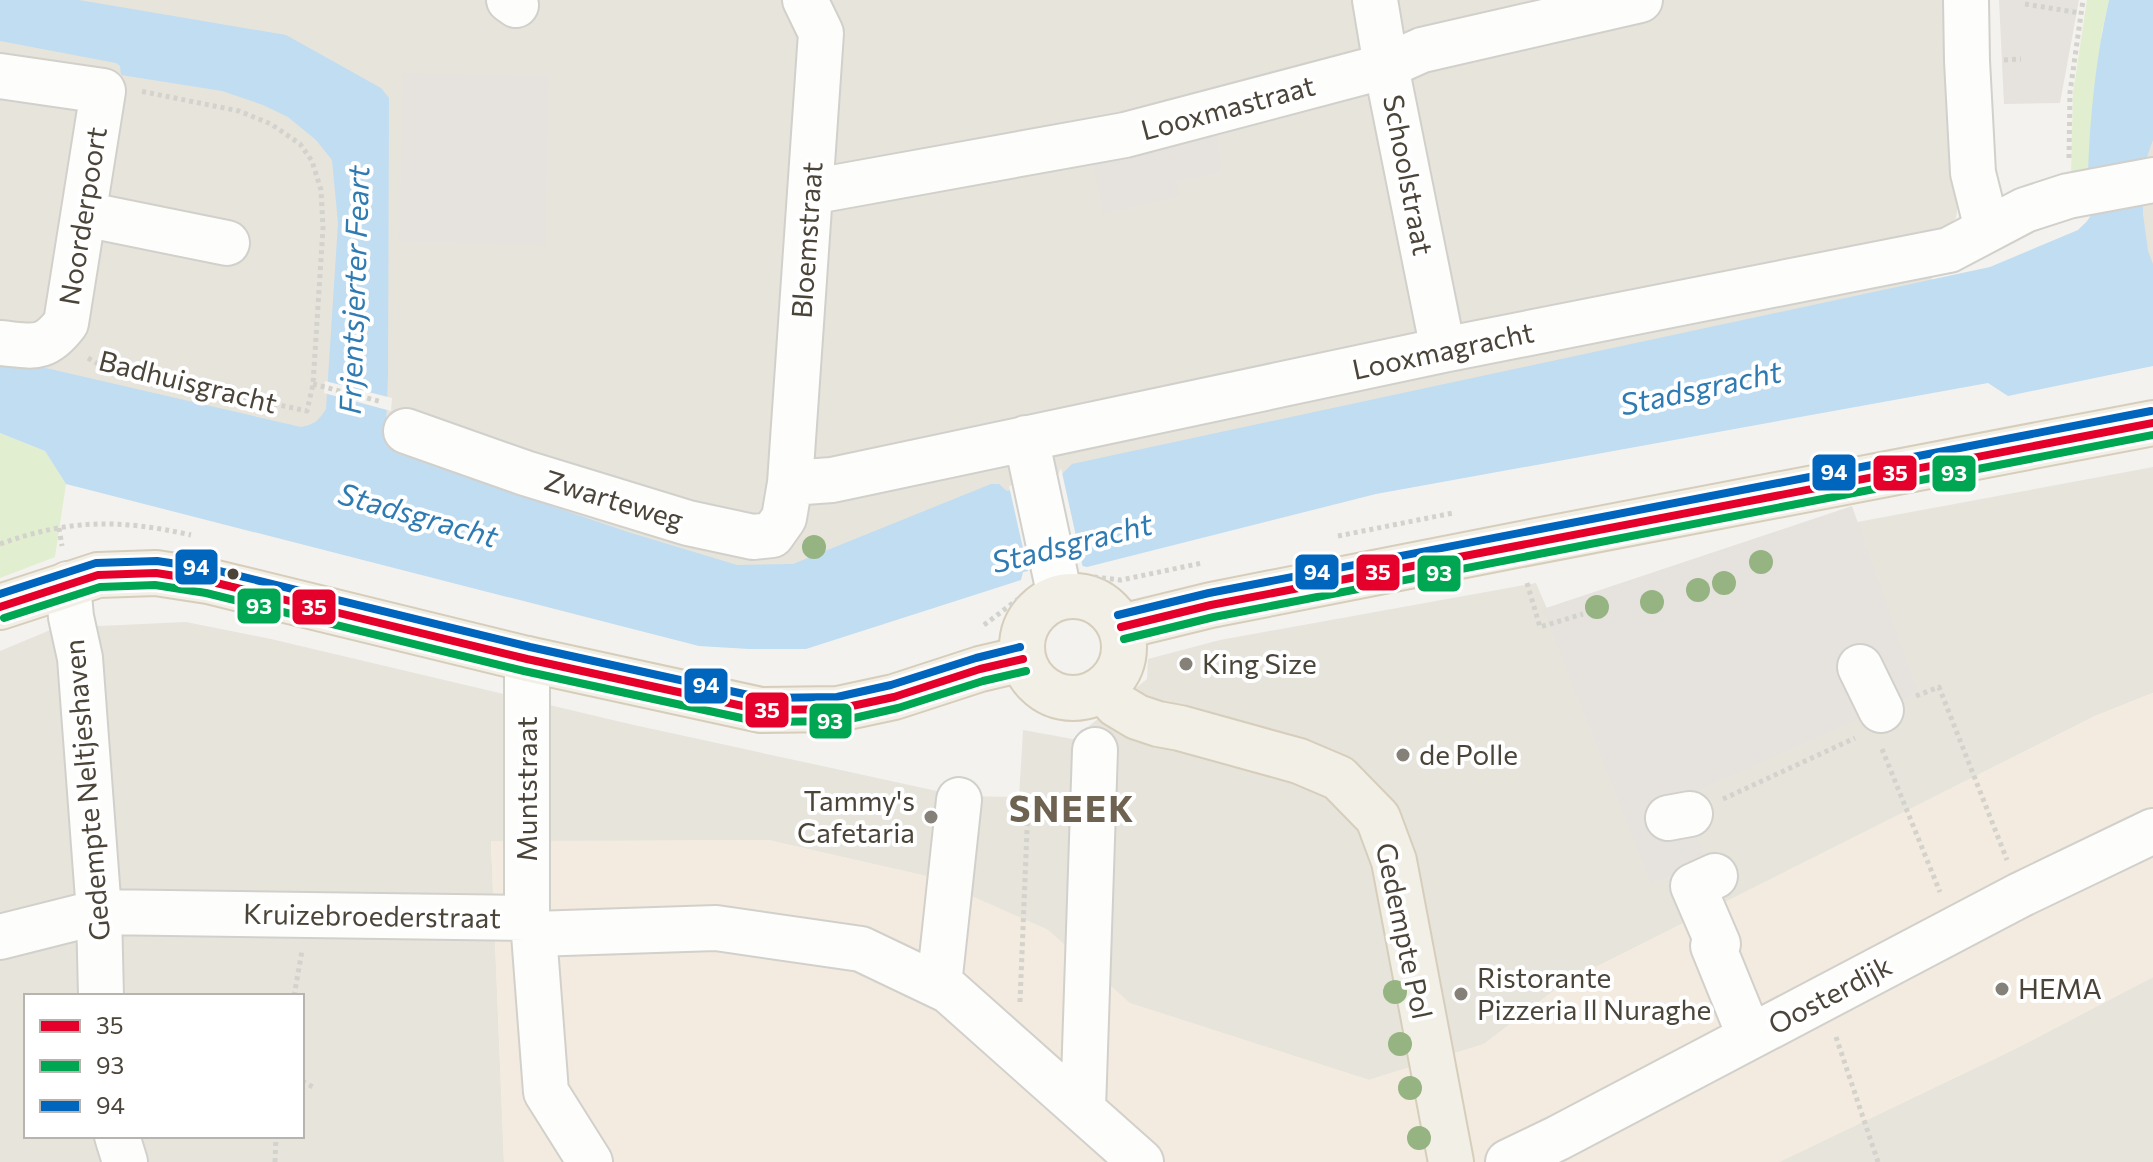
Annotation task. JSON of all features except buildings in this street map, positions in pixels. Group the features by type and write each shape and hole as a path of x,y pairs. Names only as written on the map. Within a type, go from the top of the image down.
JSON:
{"main road":[{"path":"1121,627 1211,605 2153,423"},
{"path":"0,607 98,575 156,573 208,581 527,659 761,710 838,709 894,697 980,669 1023,659"},
{"path":"1058,586 1078,596 1096,600 1111,612 1121,627 1125,643 1123,661 1116,677 1103,690 1080,698 1055,695 1034,681 1023,659 1022,639 1029,621 1058,586"},
{"name":"Gedempte Pol","path":"1103,690 1117,705 1137,717 1299,761 1339,778 1378,818 1394,861 1451,1162"}],"street":[{"name":"Bloemstraat","path":"790,483 821,33 805,0"},
{"name":"Schoolstraat","path":"1375,0 1443,350"},
{"name":"Looxmastraat","path":"810,192 1125,135 1386,66 1422,50 1640,0"},
{"path":"1966,0 1973,173 1987,229"},
{"name":"Noorderpoort","path":"0,76 103,91 66,323 55,338"},
{"name":"Looxmagracht","path":"790,483 1030,455 1443,350 1949,250 2025,210 2078,194 2150,180"},
{"path":"84,214 227,243"},
{"path":"0,343 37,347 55,338"},
{"name":"Zwarteweg","path":"400,418 525,473 688,523 753,537 772,535 784,518 790,483"},
{"path":"1030,455 1058,586"},
{"name":"Gedempte Neltjeshaven","path":"68,584 80,658 99,912 101,994"},
{"name":"Muntstraat","path":"527,659 530,926 546,1092 590,1162"},
{"path":"1860,667 1875,719"},
{"path":"1083,1109 1095,750"},
{"path":"939,985 959,800"},
{"name":"Oosterdijk","path":"1508,1162 2020,895 2153,831"},
{"path":"1715,876 1693,886 1718,944 1713,946 1750,1037"},
{"name":"Kruizebroederstraat","path":"0,937 99,912 530,926 716,928 861,949 949,991 1141,1162"},
{"path":"118,1138 125,1162"}],"path":[{"path":"2078,194 2070,92 2083,0"},
{"path":"2025,4 2080,13"},
{"name":"Noorderpoort","path":"103,91 134,90 239,111 271,124 300,144 312,161 321,190 316,385"},
{"name":"Badhuisgracht","path":"55,338 103,367 307,411 316,385"},
{"path":"316,385 400,418"},
{"path":"1679,816 1939,687 2020,895"},
{"path":"1875,719 1955,929"},
{"path":"1018,1051 1028,806 1024,802"},
{"path":"1823,998 1878,1162"},
{"path":"304,1082 313,1087"},
{"path":"275,1162 276,1138"}],"shaded area":[{"path":"0,0 1950,0 1953,14 1957,211 1951,224 1932,235 1932,284 799,571 737,574 0,369"},
{"path":"1999,0 2079,0 2060,103 2004,104"},
{"path":"403,73 549,76 545,246 399,242"},
{"path":"2153,107 2153,271 2143,269 2138,159"},
{"path":"1214,120 1222,172 1176,181 1179,196 1104,214 1091,152"},
{"path":"2153,467 2153,693 2095,716 1564,983 1484,1044 1369,1080 1129,1003 1048,930 926,876 768,840 491,842 504,1162 0,1162 0,651 55,628 186,622 960,796 1019,797 1023,730 1073,739 1147,679 1148,659 1220,640 1536,583 1629,800 1852,523"},
{"path":"1852,506 1918,693 1681,798 1706,860 1651,884 1543,609"},
{"path":"2153,693 2153,977 2017,1048 1779,1162 504,1162 491,841 768,840 926,876 1048,930 1130,1003 1369,1080 1484,1044 1564,983 2095,716"},
{"path":"2153,977 2153,1162 1779,1162 2017,1048"}],"green space":[{"path":"2087,0 2109,0 2102,31 2088,178 2071,175 2073,93"},
{"path":"0,433 45,451 66,484 55,557 0,578"}],"water":[{"path":"0,0 79,0 286,35 381,88 389,98 386,429 390,448 396,453 628,532 737,565 793,564 991,484 999,484 1007,491 1062,479 1062,474 1072,464 1990,267 2078,230 2090,216 2092,205 2088,173 2092,108 2109,0 2153,0 2153,140 2143,168 2143,214 2153,264 2153,366 2008,396 1988,383 1376,494 1087,567 1077,562 1023,572 1021,580 806,649 699,646 66,484 45,451 0,433 0,359 301,427 313,423 326,409 338,223 332,160 316,140 288,117 222,91 121,75 120,66 116,63 0,41"}],"pier":[{"path":"325,381 392,398 391,411 324,393"},
{"path":"1061,468 1083,568 1076,566 1029,575 1009,486 1058,475"}],"transit line":[{"name":"94","path":"1118,615 1209,593 2151,411"},
{"name":"35","path":"1121,627 1211,605 2153,423"},
{"name":"93","path":"1124,639 1214,617 2153,435"},
{"name":"94","path":"0,594 96,563 157,561 211,569 530,647 762,698 837,697 891,685 1020,647"},
{"name":"35","path":"0,607 98,575 156,573 208,581 527,659 761,710 838,709 894,697 980,669 1023,659"},
{"name":"93","path":"4,618 100,587 155,585 206,593 524,671 760,722 841,721 1026,671"}],"place":[{"name":"King Size","path":"1186,664"},
{"name":"de Polle","path":"1403,755"},
{"name":"Tammy's Cafetaria","path":"931,817"},
{"name":"HEMA","path":"2002,989"},
{"name":"Ristorante Pizzeria Il Nuraghe","path":"1461,994"}],"district":[{"name":"SNEEK","path":"1072,809"}],"water label":[{"name":"Frjentsjerter Feart","path":"355,290"},
{"name":"Stadsgracht","path":"1701,389"},
{"name":"Stadsgracht","path":"418,516"},
{"name":"Stadsgracht","path":"1072,544"}]}
